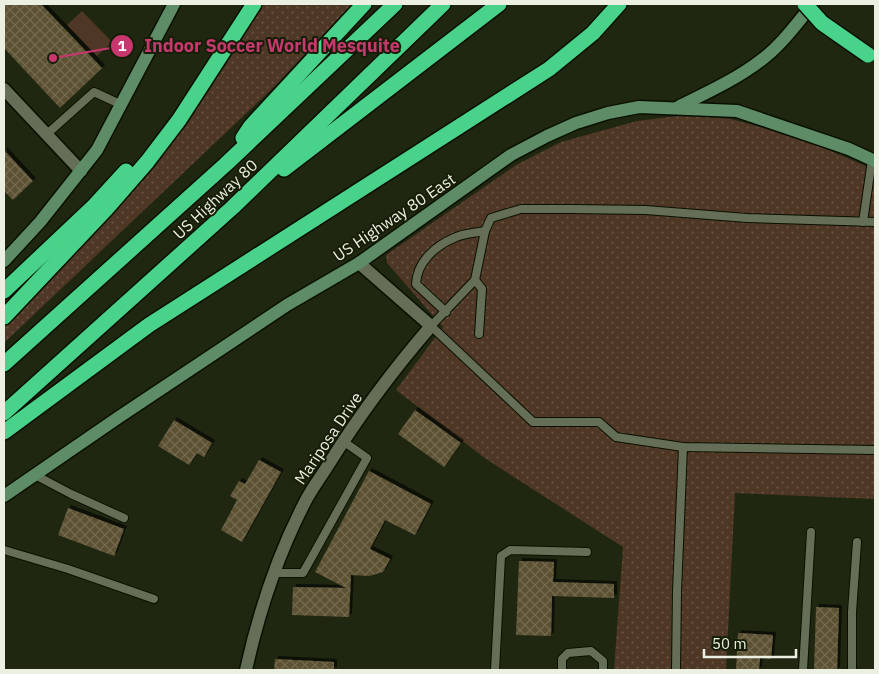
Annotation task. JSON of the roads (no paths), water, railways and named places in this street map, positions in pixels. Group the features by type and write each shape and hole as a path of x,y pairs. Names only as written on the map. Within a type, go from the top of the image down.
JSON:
{"highway":[{"path":"4,316 125,188 164,140 254,4"},
{"path":"226,164 251,126 364,4"},
{"name":"US Highway 80","path":"4,364 226,164 395,4"},
{"name":"US Highway 80","path":"4,414 233,207 443,4"},
{"path":"233,207 499,4"},
{"path":"4,432 149,325 549,69 593,33 619,4"},
{"path":"805,4 822,23 871,56"},
{"path":"4,291 92,207 193,96"}],"main road":[{"path":"4,261 40,222 97,150 174,4"},
{"name":"US Highway 80 East","path":"4,496 287,305 359,263 511,156 547,136 576,123 608,113 639,107 678,107 761,61 778,45 813,4"},
{"path":"678,107 737,111 849,149 874,160"}],"street":[{"path":"4,89 82,171"},
{"path":"359,263 431,326"},
{"name":"Mariposa Drive","path":"246,670 255,628 273,573 306,501 343,441 370,403 431,326"}],"lane":[{"path":"47,134 94,92 122,105"},
{"path":"863,222 874,160"},
{"path":"875,222 747,218 646,210 521,209 491,218 484,231 475,280 431,326 533,422 599,422 616,437 683,447 875,450"},
{"path":"446,312 416,284 416,275 431,252 455,237 484,231"},
{"path":"475,280 482,289 479,334"},
{"path":"273,573 303,573 367,458 343,441"},
{"path":"676,670 683,447"},
{"path":"35,475 70,494 124,518"},
{"path":"803,670 811,532"},
{"path":"852,670 852,612 857,542"},
{"path":"4,550 68,569 154,599"},
{"path":"496,670 500,556 510,550 587,552"},
{"path":"562,670 562,659 568,653 591,651 603,661 603,670"}],"place":[{"name":"Indoor Soccer World Mesquite","path":"53,58"}]}
